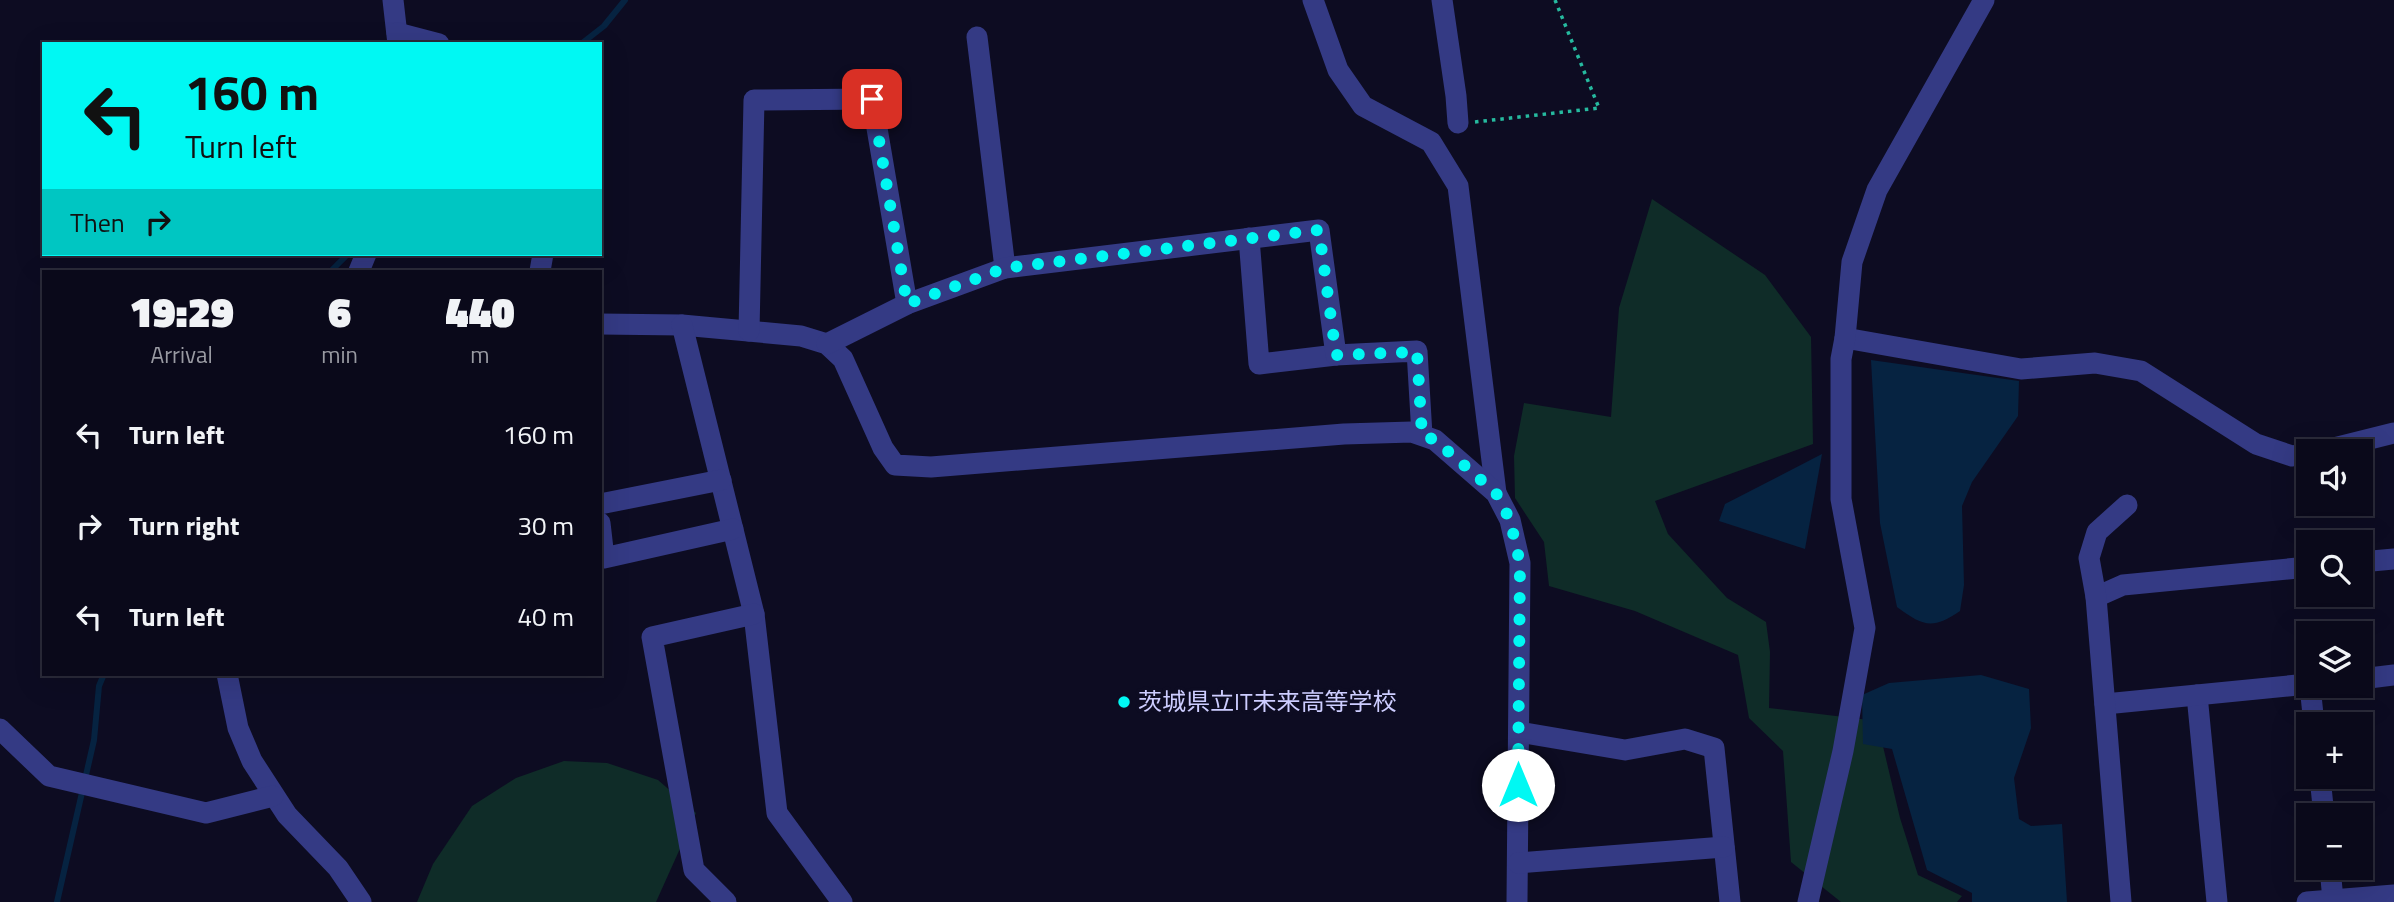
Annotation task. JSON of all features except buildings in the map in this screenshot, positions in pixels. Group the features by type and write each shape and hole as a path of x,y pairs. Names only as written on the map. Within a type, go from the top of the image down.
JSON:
{"street":[{"path":"393,0 397,38 425,42"},
{"path":"1313,0 1338,70 1363,106 1431,142 1458,186 1496,493 1510,520 1520,563 1517,902"},
{"path":"1442,0 1458,123"},
{"path":"1808,902 1843,751 1865,628 1841,499 1841,359 1846,338 1852,262 1877,190 1984,0"},
{"path":"977,37 1005,268"},
{"path":"749,331 754,100 872,99 907,304"},
{"path":"827,344 907,304 1005,268 1319,230 1336,355"},
{"path":"1249,238 1259,364 1336,355 1417,352 1422,435"},
{"path":"602,324 682,325 801,336 827,344 843,359 883,448 895,465 931,467 1344,434 1412,432 1435,440 1496,493"},
{"path":"682,325 754,614 777,813 837,901"},
{"path":"1846,338 2021,369 2095,363 2141,372 2256,444 2296,455"},
{"path":"2370,439 2394,433"},
{"path":"602,504 721,481"},
{"path":"2121,902 2096,597 2089,558 2097,532 2127,505"},
{"path":"602,540 604,558 733,529"},
{"path":"2373,561 2394,559"},
{"path":"2096,597 2123,584 2296,568"},
{"path":"726,902 694,870 652,637 754,614"},
{"path":"227,676 238,728 252,761 287,815 338,868 361,902"},
{"path":"2373,678 2394,676"},
{"path":"2105,704 2296,686"},
{"path":"2196,695 2217,902"},
{"path":"0,729 49,776 206,813 273,796"},
{"path":"1519,732 1625,750 1685,739 1714,748 1730,902"},
{"path":"1518,863 1724,847"},
{"path":"338,868 339,902"},
{"path":"2331,880 2333,900"},
{"path":"2308,902 2394,895"}],"path":[{"path":"1458,123 1531,118 1599,108 1555,0"}],"green space":[{"path":"1652,199 1765,275 1811,337 1813,444 1655,501 1668,534 1727,598 1766,622 1770,652 1769,708 1877,721 1900,818 1918,875 1962,896 1957,902 1841,902 1791,862 1783,751 1749,718 1738,655 1635,611 1549,586 1544,542 1515,498 1514,456 1524,403 1611,417 1619,308"},
{"path":"564,761 607,763 658,780 696,813 656,902 417,902 433,864 472,806 516,778"}],"water":[{"path":"1871,360 2019,381 2018,416 1972,482 1962,506 1964,585 1960,611 1935,623 1921,622 1897,607 1880,523"},
{"path":"1822,454 1805,549 1719,521 1725,504"},
{"path":"1981,675 2029,689 2031,728 2014,778 2019,819 2031,826 2062,824 2067,902 1972,902 1972,893 1927,870 1892,749 1863,744 1862,695 1889,683"}],"waterway":[{"path":"584,42 604,26 625,0"},
{"path":"332,270 346,256"},
{"path":"57,902 94,740 99,686 103,676"}],"place":[{"name":"茨城県立IT未来高等学校","path":"1124,702"}],"route":[{"path":"872,99 907,304 1005,268 1319,230 1336,355 1417,352 1422,435 1435,440 1496,493 1510,520 1520,563 1518,785"}]}
